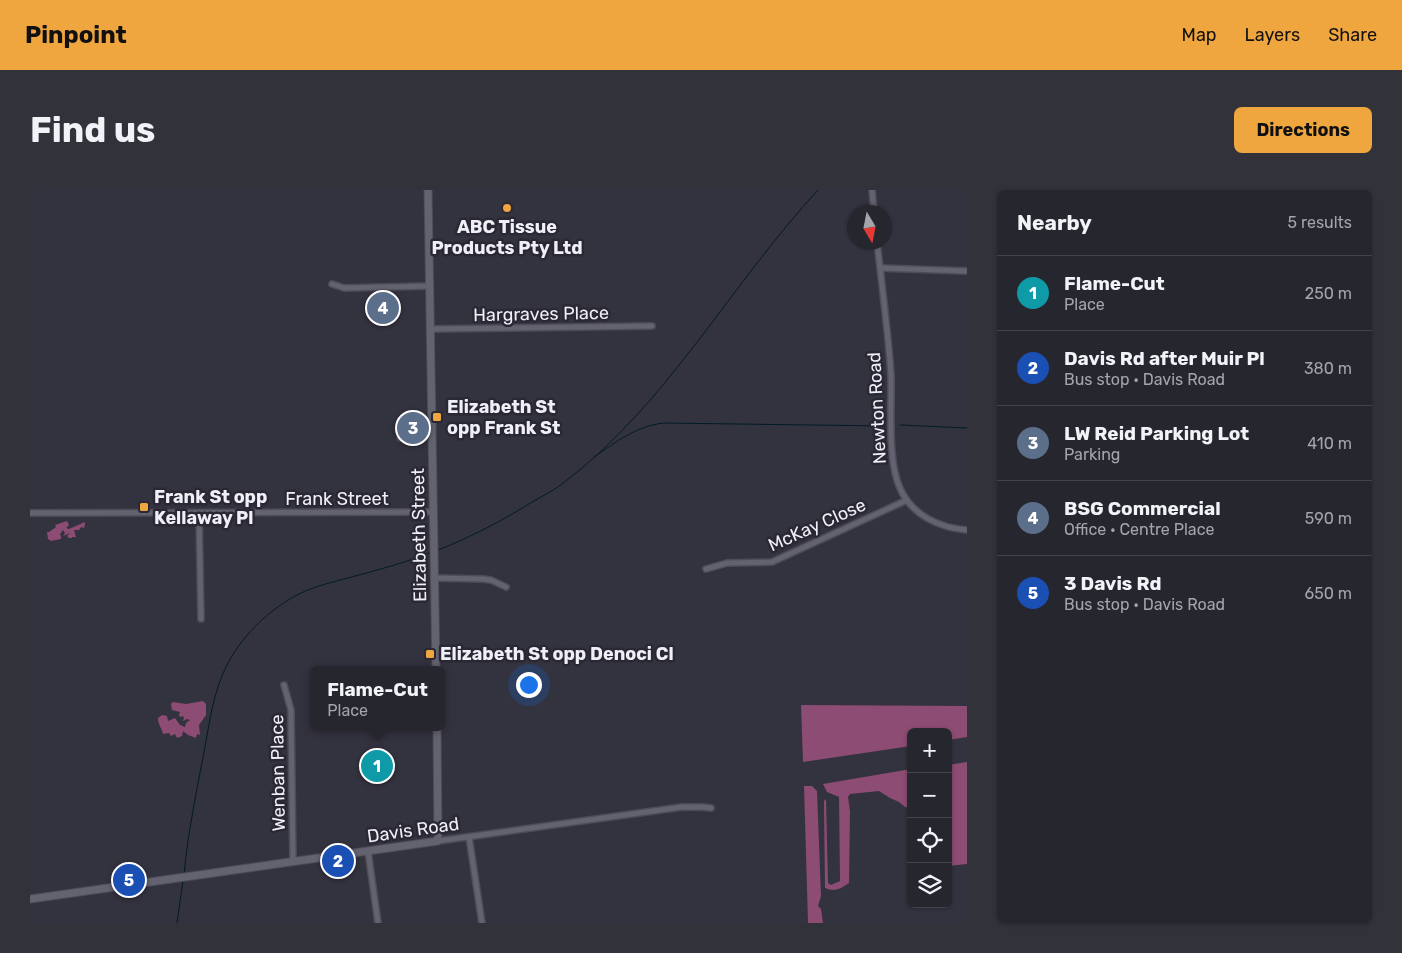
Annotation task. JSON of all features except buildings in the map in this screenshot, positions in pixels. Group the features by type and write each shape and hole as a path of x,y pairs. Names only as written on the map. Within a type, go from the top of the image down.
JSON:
{"street":[{"name":"Elizabeth Street","path":"428,190 436,666"},
{"path":"872,190 873,205"},
{"name":"Newton Road","path":"878,250 891,374 895,474 900,489 916,510 929,520 943,526 967,530"},
{"path":"880,268 967,270"},
{"path":"332,284 344,288 430,286"},
{"name":"Hargraves Place","path":"430,329 652,326"},
{"path":"400,438 411,437 410,420 432,424"},
{"name":"McKay Close","path":"706,569 727,563 772,562 907,500"},
{"name":"Frank Street","path":"30,513 433,512"},
{"path":"199,513 201,619"},
{"path":"434,578 483,579 506,587"},
{"name":"Wenban Place","path":"284,685 291,710 293,861"},
{"path":"437,731 438,841"},
{"name":"Davis Road","path":"30,899 682,808 702,806 711,808"},
{"path":"469,837 482,923"},
{"path":"368,851 378,923"}],"shaded area":[{"path":"67,521 69,525 66,528 69,529 85,522 84,528 81,527 79,530 74,530 76,537 69,538 67,536 70,533 63,536 65,533 63,530 60,534 61,539 51,541 48,539 47,532 56,527 55,525"},
{"path":"203,701 206,704 206,715 199,725 200,735 197,734 196,738 183,731 182,736 177,738 175,734 171,736 169,733 163,734 158,718 162,715 167,716 168,721 175,718 180,725 185,727 186,723 190,720 183,721 183,716 180,717 179,715 180,712 172,710 171,704 173,702 186,704"},
{"path":"801,705 967,706 967,737 952,739 952,728 907,728 907,747 803,762"},
{"path":"967,762 967,864 952,866 952,773 952,764"},
{"path":"907,770 907,807 879,791 850,794 848,797 850,811 849,883 832,890 825,888 824,801 826,799 828,883 831,885 840,881 839,797 827,792 823,784"},
{"path":"804,786 812,786 817,791 821,896 818,906 821,909 823,923 808,923"}],"waterway":[{"path":"438,550 509,516 551,491 600,453 666,381 786,227 818,190"},
{"path":"594,457 618,440 635,431 664,423 885,426"},
{"path":"900,425 967,428"},
{"path":"184,874 193,810 213,704 223,673 242,642 259,622 279,606 301,593 324,584 401,563 432,552"},
{"path":"177,923 183,881"}],"place":[{"name":"ABC Tissue Products Pty Ltd","path":"507,208"},
{"name":"BSG Commercial","path":"383,308"},
{"name":"Elizabeth St opp Frank St","path":"437,417"},
{"name":"LW Reid Parking Lot","path":"413,428"},
{"name":"Frank St opp Kellaway Pl","path":"144,507"},
{"name":"Elizabeth St opp Denoci Cl","path":"430,654"},
{"name":"Flame-Cut","path":"377,766"},
{"name":"Davis Rd after Muir Pl","path":"338,861"},
{"name":"3 Davis Rd","path":"129,880"}]}
